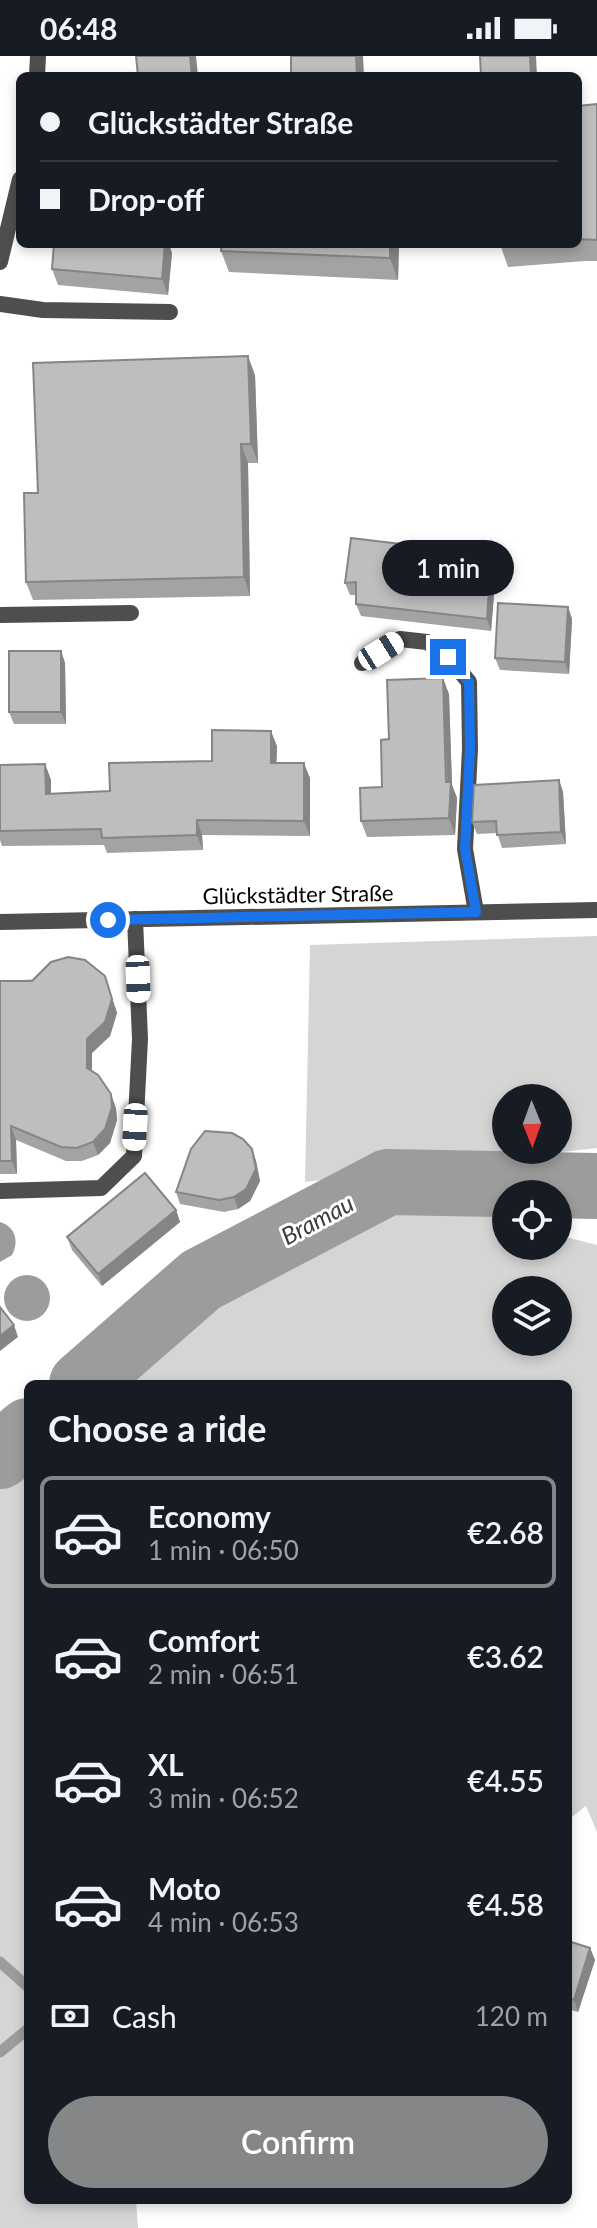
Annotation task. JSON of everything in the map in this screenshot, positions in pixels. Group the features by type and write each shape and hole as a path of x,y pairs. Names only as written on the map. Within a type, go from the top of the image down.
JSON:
{"street":[{"path":"0,262 16,196"},
{"path":"0,304 43,310 170,312"},
{"path":"0,615 131,613"},
{"path":"362,663 400,639 427,642 448,657 469,682 470,749 465,849 476,912"},
{"name":"Glückstädter Straße","path":"0,922 597,910"},
{"path":"0,1191 101,1188 134,1156 140,1039 135,919"}],"shaded area":[{"path":"597,936 597,1148 572,1151 572,1084 492,1084 492,1160 305,1182 310,945"},
{"path":"388,1189 492,1217 492,1260 572,1260 572,1239 597,1245 597,1832 586,1806 572,1817 572,1380 114,1380 207,1293"},
{"path":"0,1222 13,1231 15,1245 12,1255 0,1262"},
{"path":"27,1275 44,1281 50,1298 44,1315 27,1321 10,1315 4,1298 10,1281"},
{"path":"24,1465 24,2204 136,2204 138,2228 0,2228 0,1487"}],"building":[{"path":"136,56 190,56 192,72 138,72"},
{"path":"291,56 356,56 357,72 291,72"},
{"path":"480,56 530,56 531,72 481,72"},
{"path":"597,104 597,240 582,239 582,106"},
{"path":"54,248 165,248 162,279 52,269"},
{"path":"221,248 390,248 390,258 221,251"},
{"path":"248,356 251,444 241,444 244,577 26,582 24,493 38,493 33,363"},
{"path":"351,538 435,548 435,541 492,545 487,619 356,604 356,582 345,583"},
{"path":"498,603 568,607 565,662 495,658"},
{"path":"9,651 61,651 61,712 9,712"},
{"path":"443,678 446,782 451,782 449,818 361,821 360,788 382,787 381,740 389,739 387,680"},
{"path":"212,730 271,731 271,763 304,763 304,821 197,820 197,835 102,838 101,829 0,831 0,765 45,764 46,794 110,791 109,763 212,761"},
{"path":"559,780 561,832 497,835 496,821 472,822 474,785"},
{"path":"68,957 85,960 105,976 112,999 105,1022 87,1039 87,1068 98,1075 111,1094 112,1107 105,1129 93,1142 77,1148 61,1147 11,1126 12,1161 0,1161 0,981 32,981 51,962"},
{"path":"205,1131 232,1133 252,1149 256,1169 246,1189 234,1197 219,1200 176,1192 191,1149"},
{"path":"145,1173 176,1210 98,1274 67,1237"},
{"path":"0,1307 14,1325 0,1336"},
{"path":"572,1942 590,1948 572,1999"}],"waterway":[{"name":"Bramau","path":"87,1380 201,1280 388,1182 597,1186"},
{"name":"Bramau","path":"0,1456 24,1435"},
{"path":"0,1962 24,1983"},
{"path":"0,2052 24,2032"}],"route":[{"path":"108,920 476,912 465,849 470,749 469,682 448,657"}]}
